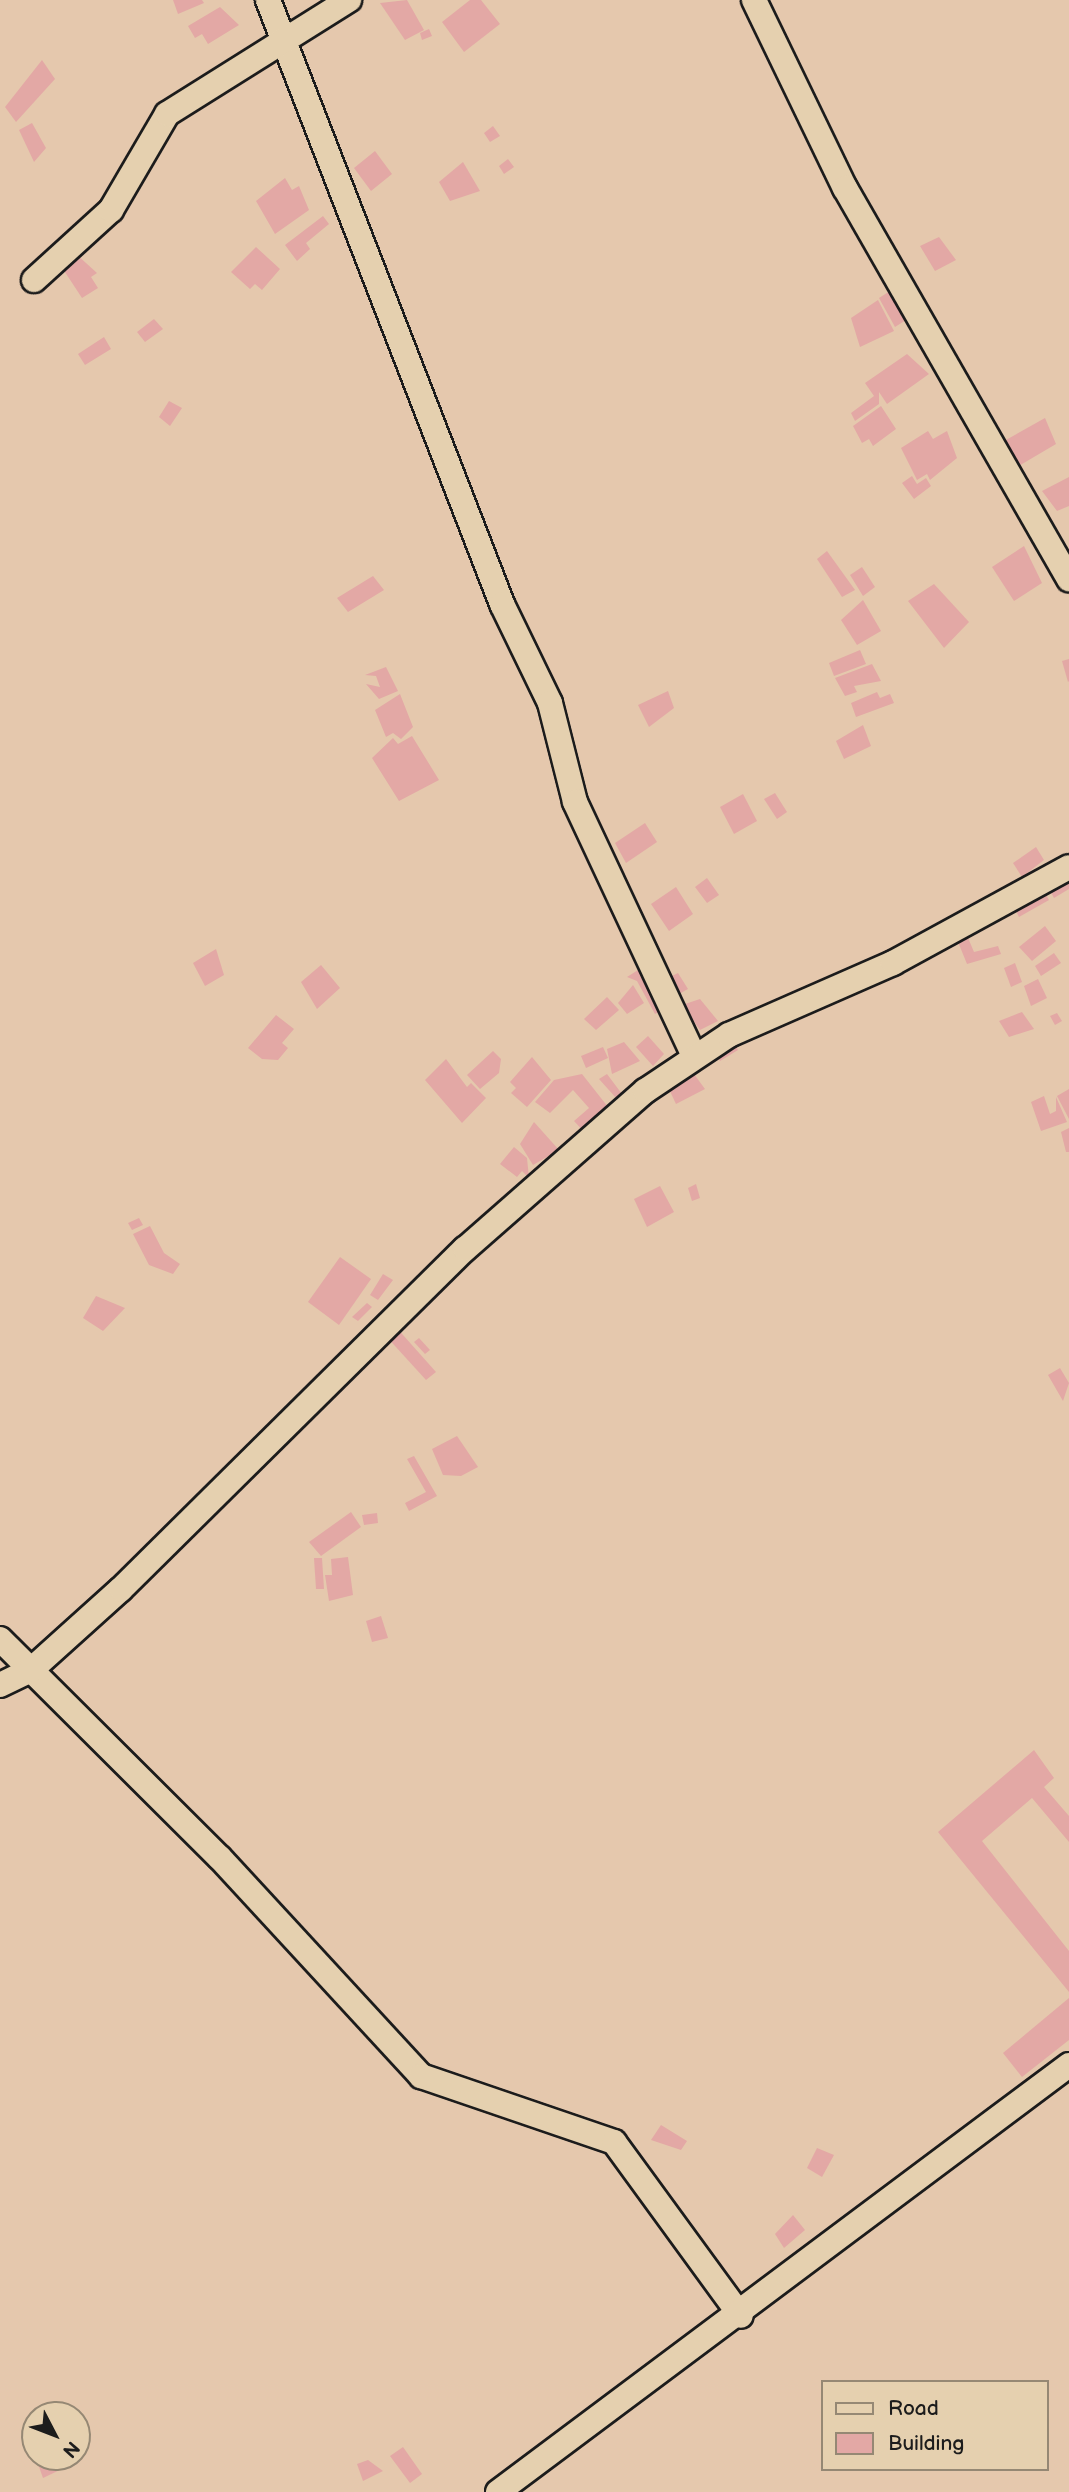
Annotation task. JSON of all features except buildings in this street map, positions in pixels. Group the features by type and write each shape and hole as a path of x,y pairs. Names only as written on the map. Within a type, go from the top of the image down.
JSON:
{"street":[{"path":"268,0 502,604 550,703 575,802 694,1056"},
{"path":"34,280 111,210 167,114 282,36 348,0"},
{"path":"754,0 845,188 1069,579"},
{"path":"0,1685 31,1670 466,1249 569,1155 694,1056 893,963 1069,867"},
{"path":"0,1639 220,1858 421,2076 614,2142 741,2316"},
{"path":"498,2492 741,2316 1069,2065"}]}
